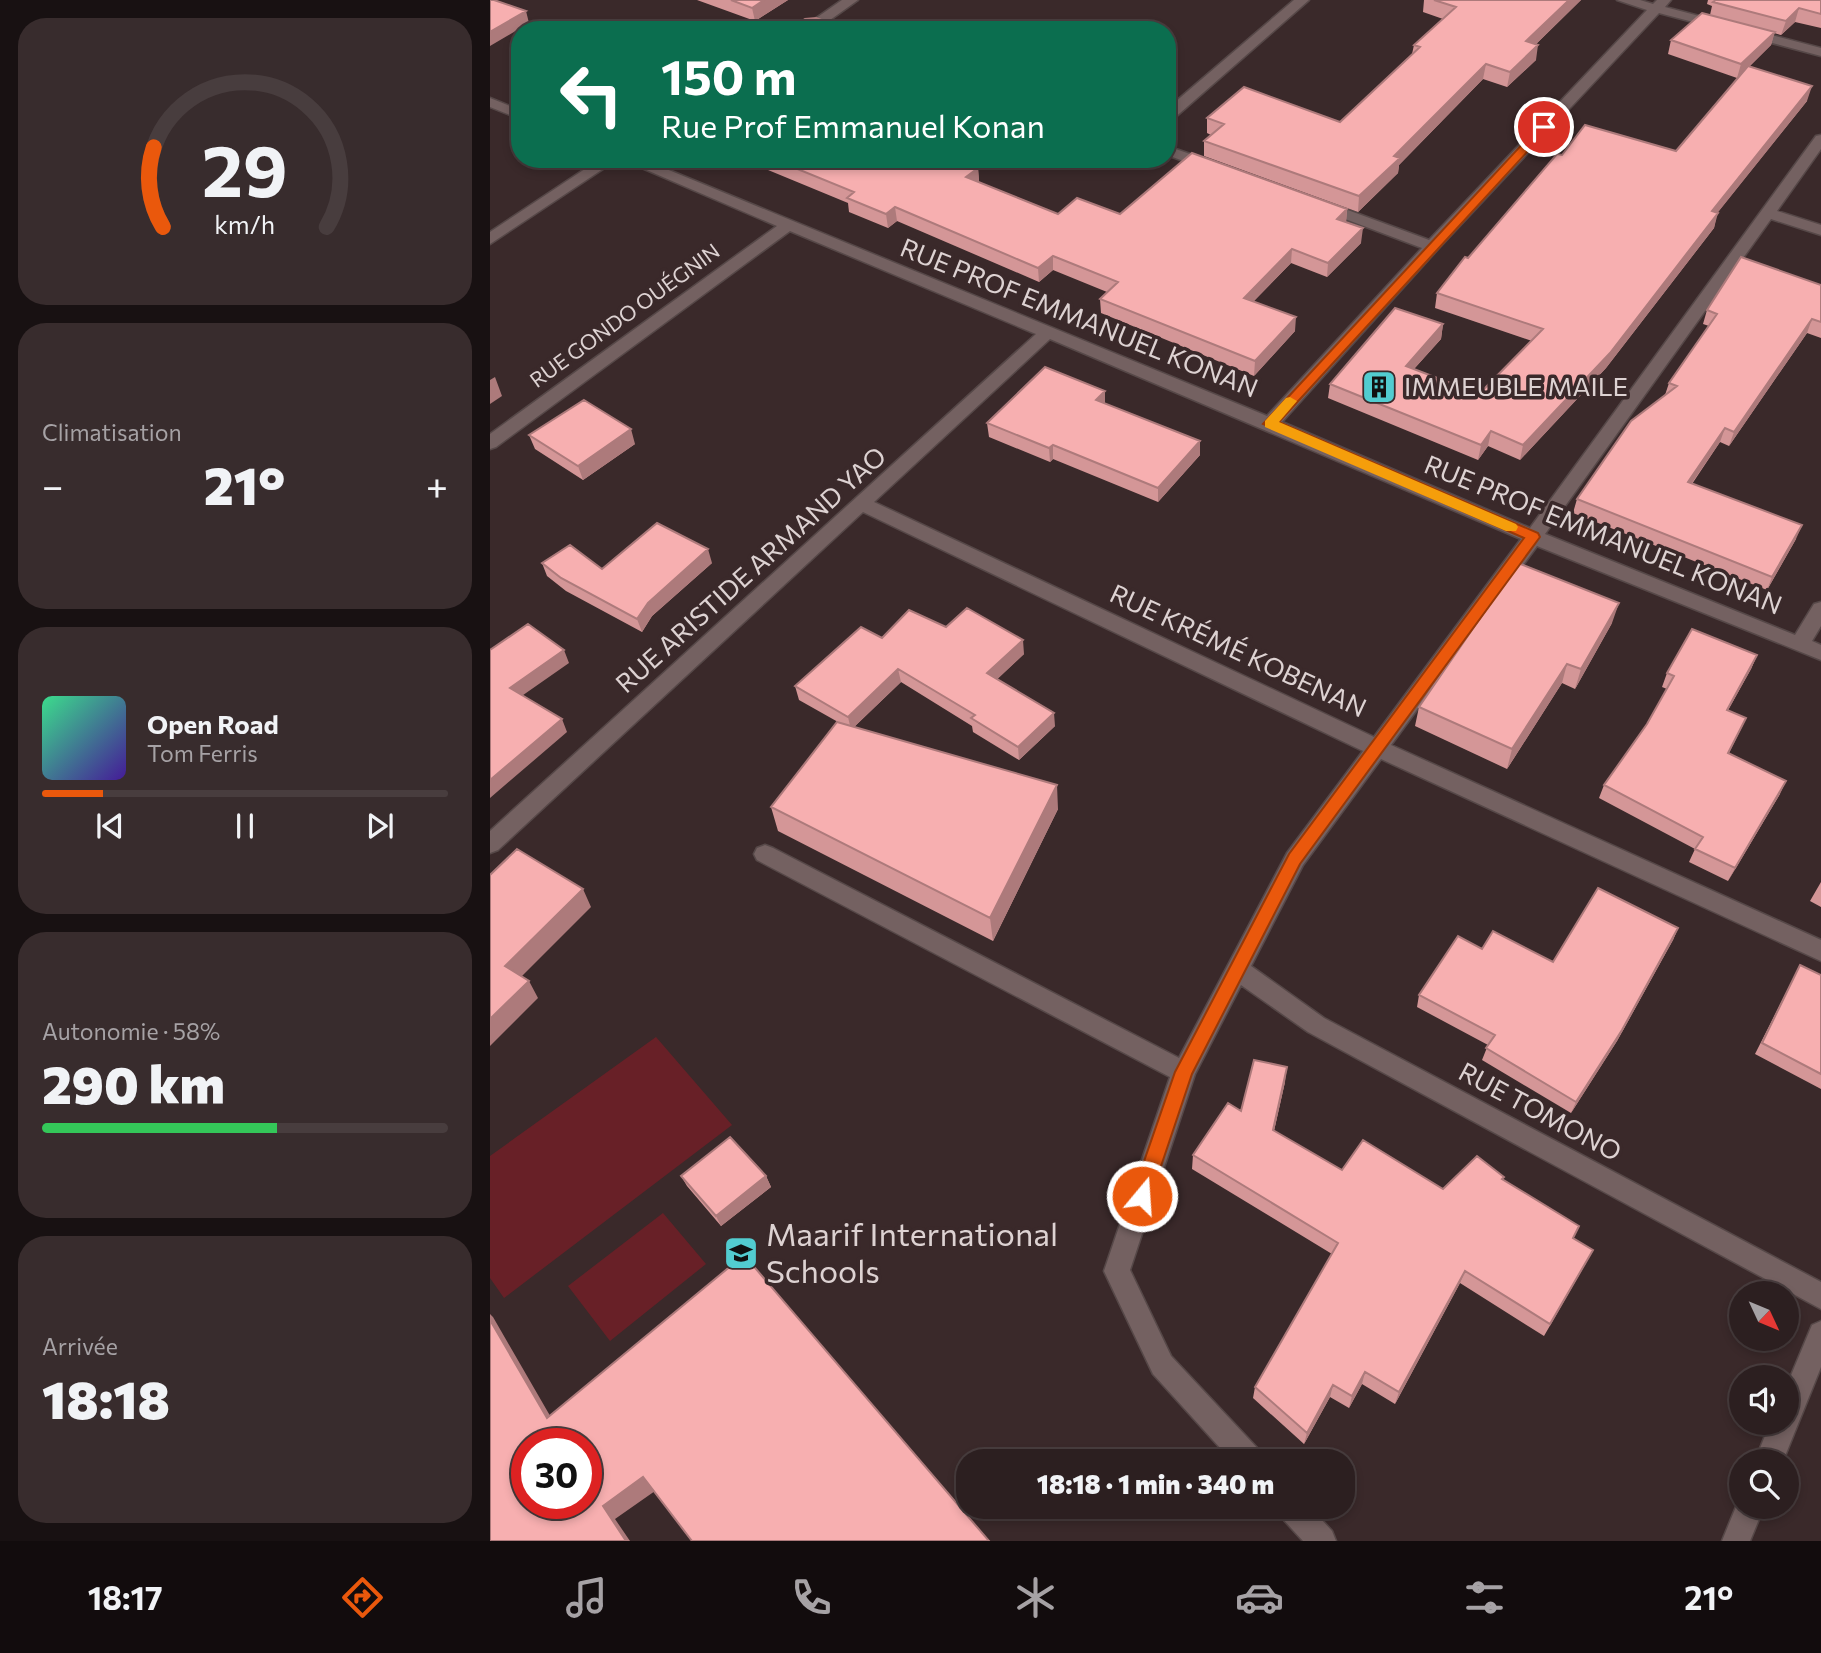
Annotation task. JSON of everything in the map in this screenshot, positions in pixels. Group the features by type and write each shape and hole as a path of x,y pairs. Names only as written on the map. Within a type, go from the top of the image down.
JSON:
{"street":[{"path":"819,21 851,0"},
{"path":"1176,109 1302,0"},
{"path":"1624,0 1660,4 1821,52"},
{"path":"1270,424 1432,246 1660,4"},
{"path":"490,102 511,111"},
{"path":"1239,1449 1162,1364 1117,1271 1184,1072 1294,859 1533,537 1821,139"},
{"path":"1176,153 1230,173"},
{"path":"490,239 597,168"},
{"name":"RUE PROF EMMANUEL KONAN","path":"649,168 1270,424 1533,537 1821,653"},
{"path":"1306,200 1432,246"},
{"path":"1766,212 1821,230"},
{"name":"RUE GONDO OUÉGNIN","path":"490,443 787,226"},
{"name":"RUE ARISTIDE ARMAND YAO","path":"490,844 1047,333"},
{"name":"RUE KRÉMÉ KOBENAN","path":"862,505 1376,747 1821,951"},
{"path":"1800,644 1821,609"},
{"path":"765,855 1184,1072"},
{"name":"RUE TOMONO","path":"1237,969 1315,1025 1821,1296"},
{"path":"1799,1388 1821,1334"},
{"path":"1302,1519 1322,1541"},
{"path":"1736,1541 1745,1519"}],"shaded area":[{"path":"656,1037 732,1125 504,1298 490,1278 490,1156"},
{"path":"663,1213 706,1264 610,1341 568,1286"}],"building":[{"path":"490,0 494,0 526,11 490,32"},
{"path":"731,0 764,0 752,8"},
{"path":"1434,0 1569,0 1526,41 1538,45 1510,72 1486,64 1394,156 1400,158 1359,196 1204,141 1224,124 1207,118 1244,87 1340,122 1420,47 1414,45 1456,7"},
{"path":"1821,0 1821,14 1799,8 1786,21 1713,2"},
{"path":"1702,13 1775,32 1741,64 1671,40"},
{"path":"816,18 824,21 802,21"},
{"path":"1748,66 1812,86 1712,211 1718,213 1610,353 1523,445 1491,431 1481,445 1330,384 1395,308 1443,324 1406,366 1479,394 1543,329 1437,293 1465,257 1468,258 1557,154 1562,155 1585,125 1676,151"},
{"path":"1192,153 1347,209 1337,219 1363,228 1328,263 1292,249 1244,298 1296,317 1255,361 1100,299 1118,282 1053,256 1038,268 895,207 886,214 847,198 854,192 795,168 978,168 966,177 1058,214 1077,198 1120,214"},
{"path":"1741,257 1821,285 1821,322 1812,319 1734,432 1725,428 1688,482 1802,525 1772,577 1577,499 1631,421 1677,386 1669,383 1717,314 1707,310"},
{"path":"1045,367 1105,391 1096,400 1200,441 1158,488 1053,445 1049,448 987,423"},
{"path":"584,400 631,429 578,466 529,435"},
{"path":"657,523 708,549 648,603 637,619 561,578 542,563 570,545 602,569"},
{"path":"1518,563 1619,603 1581,669 1567,664 1512,749 1419,707"},
{"path":"967,608 1023,640 987,673 1054,713 1018,747 971,718 975,715 898,669 848,717 795,686 861,627 882,638 909,610 946,627"},
{"path":"528,624 564,650 510,688 562,719 490,780 490,650"},
{"path":"1692,629 1757,655 1727,710 1746,718 1728,753 1786,781 1735,868 1695,849 1703,837 1604,785 1647,724 1674,676 1667,673"},
{"path":"837,722 1057,785 990,918 771,807"},
{"path":"517,849 583,889 505,966 529,981 490,1019 490,875"},
{"path":"1598,888 1678,928 1622,1030 1576,1102 1486,1048 1495,1035 1419,995 1458,936 1482,949 1493,931 1553,962"},
{"path":"1800,965 1821,975 1821,1074 1762,1043"},
{"path":"1254,1060 1287,1067 1273,1130 1342,1170 1363,1140 1443,1189 1477,1156 1504,1177 1502,1179 1579,1226 1573,1238 1593,1250 1550,1324 1465,1271 1399,1392 1365,1372 1352,1396 1333,1385 1307,1433 1255,1387 1338,1243 1193,1155 1228,1103 1241,1111"},
{"path":"730,1137 766,1176 716,1216 681,1176"},
{"path":"744,1255 956,1502 956,1519 970,1519 989,1541 692,1541 643,1477 603,1506 626,1541 490,1541 490,1320 547,1418"}],"slow traffic":[{"path":"1290,401 1270,424 1511,527"}],"place":[{"name":"IMMEUBLE MAILE","path":"1379,387"},
{"name":"Maarif International Schools","path":"741,1253"}],"route":[{"path":"1142,1196 1184,1072 1294,859 1533,537 1270,424 1544,127"}]}
